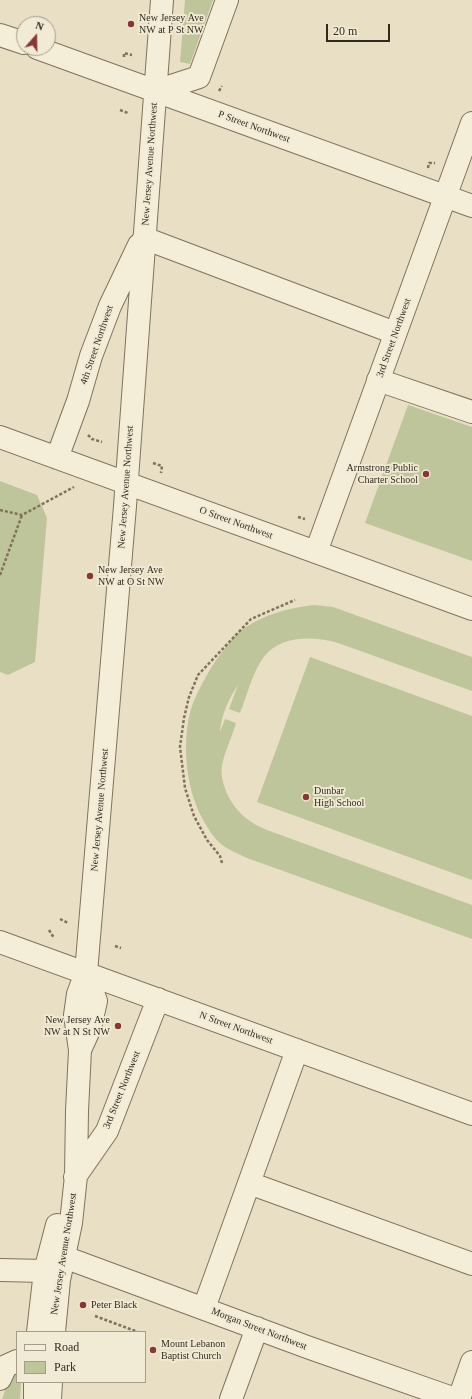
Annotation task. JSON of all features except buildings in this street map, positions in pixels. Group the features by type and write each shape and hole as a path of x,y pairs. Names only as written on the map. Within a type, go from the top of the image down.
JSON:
{"street":[{"name":"New Jersey Avenue Northwest","path":"54,1331 59,1280 71,1222 76,1176 80,1050 90,1028 96,1001 86,973 126,484 162,0"},
{"path":"156,91 199,77 227,0"},
{"path":"0,35 16,40"},
{"name":"P Street Northwest","path":"56,55 472,206"},
{"name":"3rd Street Northwest","path":"316,552 472,123"},
{"path":"144,236 395,333"},
{"name":"4th Street Northwest","path":"57,458 78,401 91,356 110,306 144,236"},
{"path":"378,380 472,412"},
{"name":"O Street Northwest","path":"0,437 472,610"},
{"name":"N Street Northwest","path":"0,942 472,1114"},
{"name":"3rd Street Northwest","path":"76,1176 107,1131 158,999"},
{"path":"204,1308 297,1050"},
{"name":"New Jersey Avenue Northwest","path":"38,1331 45,1271 67,1190 76,1176"},
{"path":"249,1182 472,1264"},
{"name":"Morgan Street Northwest","path":"64,1257 455,1399"},
{"path":"0,1270 45,1271"},
{"path":"231,1399 256,1328"},
{"path":"0,1379 6,1366 16,1361"},
{"path":"459,1399 472,1362"},
{"path":"35,1383 35,1399"},
{"path":"50,1399 51,1383"}],"path":[{"path":"124,53 132,55"},
{"path":"120,110 128,112"},
{"path":"427,169 429,162 438,163"},
{"path":"84,432 92,439 102,442"},
{"path":"92,439 92,444"},
{"path":"153,463 162,466 160,476"},
{"path":"0,510 22,515 74,487"},
{"path":"0,575 22,515"},
{"path":"298,517 306,520"},
{"path":"222,863 220,856 206,840 194,816 185,788 180,747 184,718 189,697 198,675 251,619 295,600"},
{"path":"60,919 69,923"},
{"path":"49,930 54,940"},
{"path":"115,946 121,948"},
{"path":"95,1316 135,1331"}],"green space":[{"path":"185,0 213,0 190,64 180,62"},
{"name":"Armstrong Public Charter School","path":"408,405 472,427 472,561 365,523"},
{"path":"0,481 37,495 47,518 35,662 8,675 0,672"},
{"path":"315,605 333,607 472,657 472,691 338,643 318,639 298,639 278,645 270,650 259,664 240,713 229,709 238,685 224,714 220,732 225,719 236,723 222,765 223,781 228,796 244,816 254,824 267,830 472,905 472,939 247,858 230,850 217,841 201,816 191,790 186,760 186,745 189,716 203,681 227,645 243,629 272,614 294,608"},
{"path":"310,657 472,716 472,880 257,802"},
{"path":"16,1370 16,1383 21,1383 20,1399 2,1399 12,1372"}],"place":[{"name":"New Jersey Ave NW at P St NW","path":"131,24"},
{"name":"Armstrong Public Charter School","path":"426,474"},
{"name":"New Jersey Ave NW at O St NW","path":"90,576"},
{"name":"Dunbar High School","path":"306,797"},
{"name":"New Jersey Ave NW at N St NW","path":"118,1026"},
{"name":"Peter Black","path":"83,1305"},
{"name":"Mount Lebanon Baptist Church","path":"153,1350"}]}
